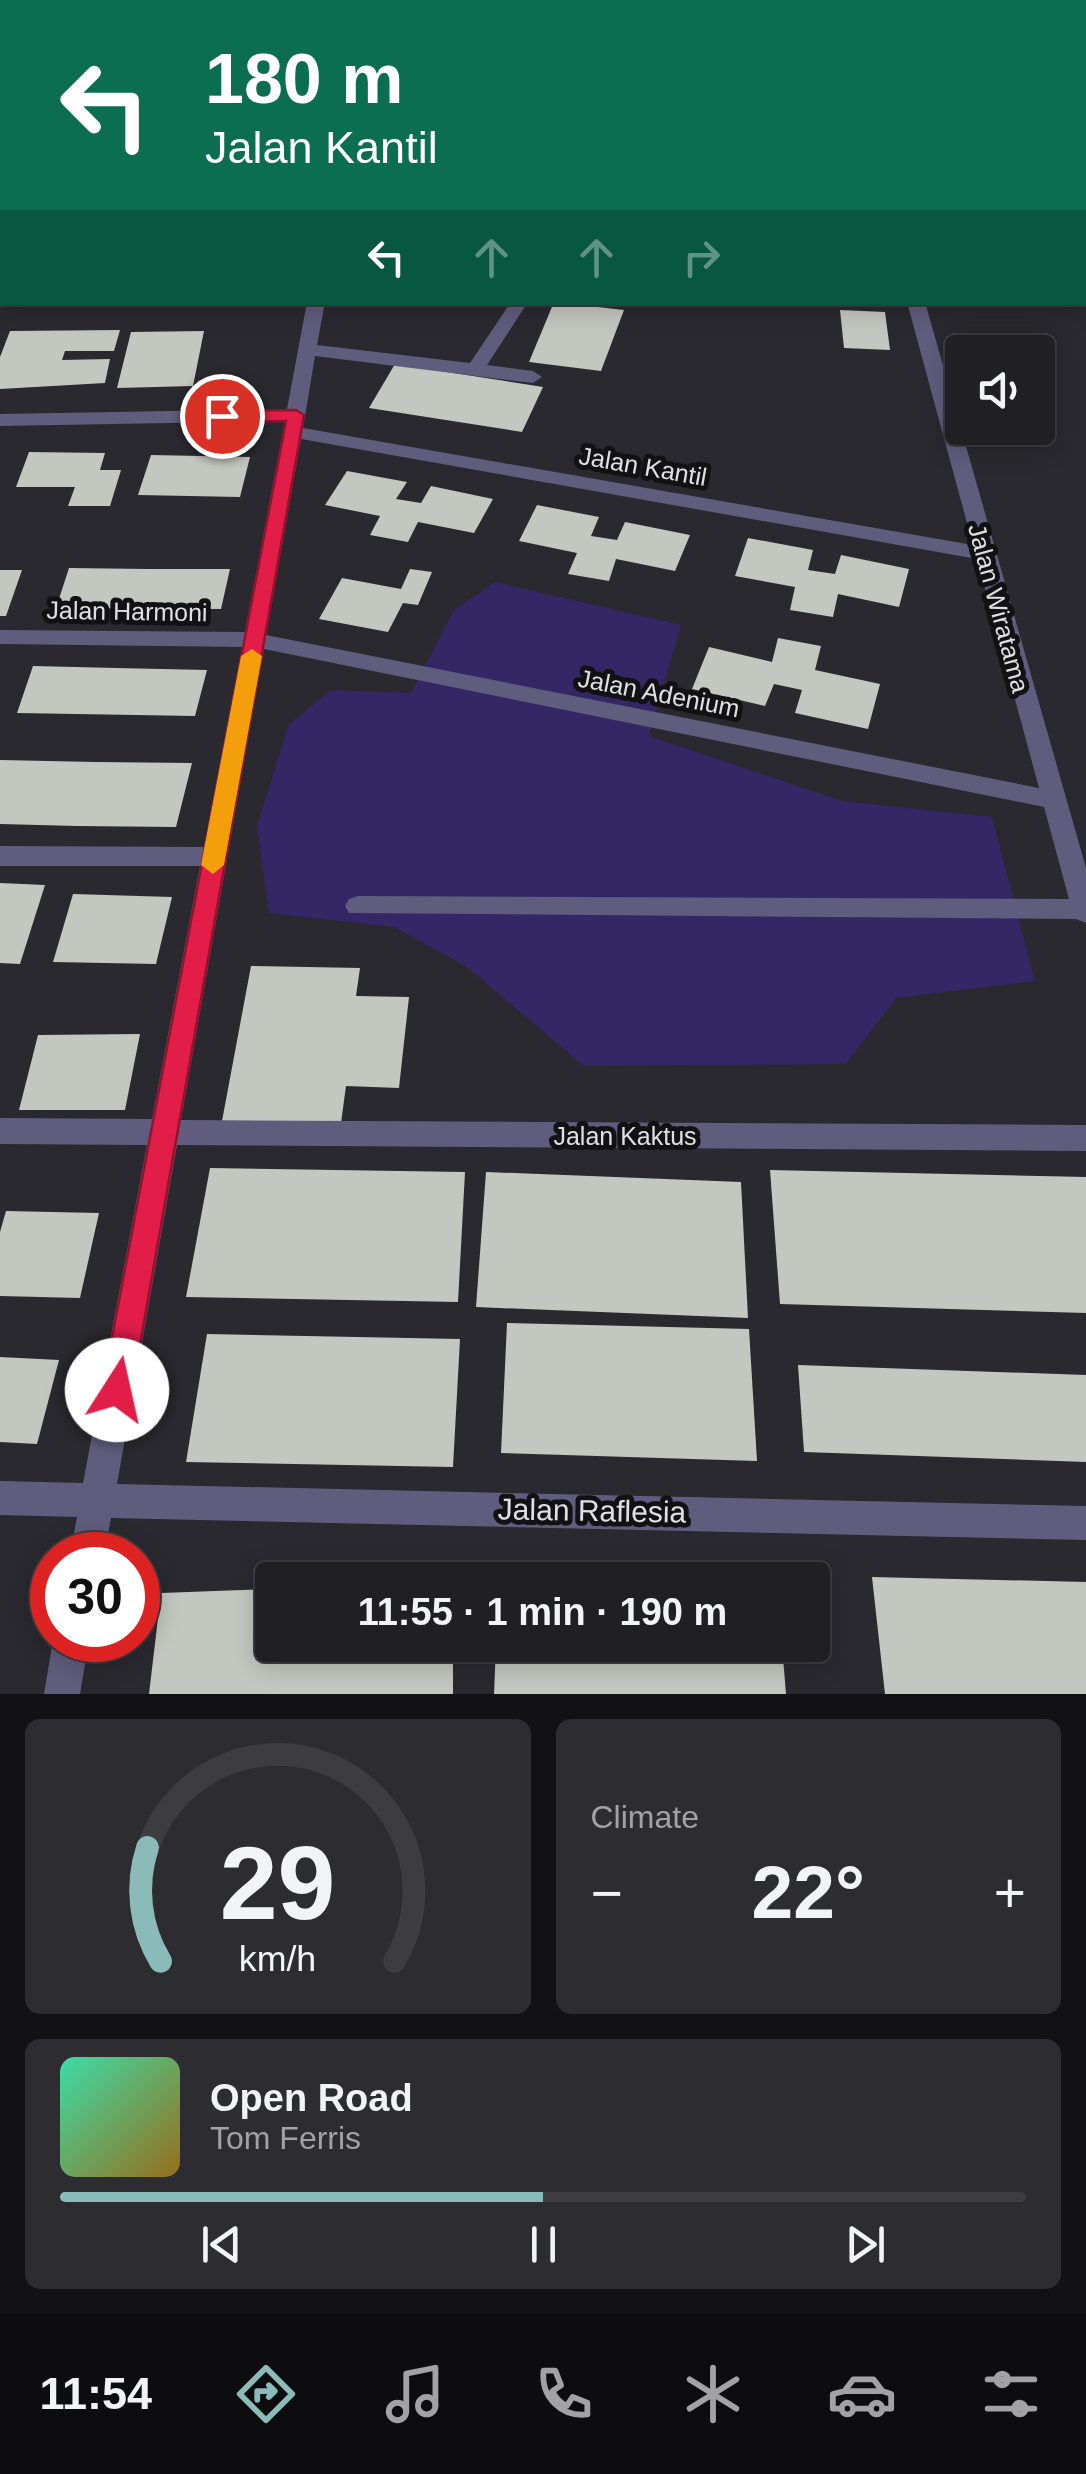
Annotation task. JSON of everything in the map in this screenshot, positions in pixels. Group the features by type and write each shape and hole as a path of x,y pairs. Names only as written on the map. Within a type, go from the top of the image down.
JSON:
{"street":[{"path":"91,1532 316,305"},
{"path":"475,369 518,305"},
{"name":"Jalan Wiratama","path":"917,305 1085,911"},
{"path":"310,350 533,377"},
{"name":"Jalan Kantil","path":"0,420 294,424 984,554"},
{"name":"Jalan Harmoni","path":"0,637 254,640"},
{"name":"Jalan Adenium","path":"254,640 1053,800"},
{"path":"0,856 214,857"},
{"path":"358,906 1085,911"},
{"name":"Jalan Kaktus","path":"0,1131 1086,1138"},
{"name":"Jalan Raflesia","path":"0,1498 1086,1523"},
{"path":"62,1694 68,1662"}],"shaded area":[{"path":"495,582 681,625 649,736 842,801 992,817 1035,981 896,998 846,1064 584,1066 467,967 394,927 269,913 257,826 289,724 331,690 411,693 454,610"}],"building":[{"path":"553,305 624,310 601,371 529,362"},
{"path":"840,310 885,312 890,350 844,348"},
{"path":"120,330 114,351 65,351 62,360 110,359 105,383 0,389 0,357 10,331"},
{"path":"204,331 193,386 117,388 131,332"},
{"path":"395,364 543,387 522,432 369,408"},
{"path":"29,452 105,453 100,470 121,470 110,506 68,506 75,487 16,487"},
{"path":"151,455 250,457 240,497 138,495"},
{"path":"347,471 407,482 396,499 421,503 431,486 493,499 474,533 418,522 408,542 370,535 380,516 325,505"},
{"path":"537,505 599,517 591,536 617,540 625,522 690,535 675,571 616,559 609,581 568,574 577,553 519,541"},
{"path":"748,538 813,550 808,570 835,574 841,555 909,569 899,607 838,594 833,617 790,610 795,587 735,576"},
{"path":"69,568 230,569 221,609 56,608"},
{"path":"410,569 432,572 418,605 403,603 388,632 319,619 342,578 401,589"},
{"path":"0,570 22,570 6,616 0,616"},
{"path":"778,638 821,646 815,670 880,684 868,729 795,713 802,690 774,684 765,706 692,689 709,647 772,662"},
{"path":"33,666 207,670 195,716 17,713"},
{"path":"0,760 192,763 176,827 77,826 0,824"},
{"path":"0,883 45,885 20,964 0,963"},
{"path":"73,894 172,897 156,964 53,962"},
{"path":"251,966 360,968 356,996 409,997 399,1088 346,1086 341,1123 222,1121"},
{"path":"140,1034 125,1110 19,1110 38,1035"},
{"path":"210,1168 465,1172 458,1302 186,1297"},
{"path":"770,1170 1086,1177 1086,1313 780,1304"},
{"path":"486,1172 741,1182 748,1318 476,1307"},
{"path":"6,1211 99,1213 80,1298 0,1296 0,1232"},
{"path":"507,1323 749,1329 757,1461 501,1453"},
{"path":"207,1334 460,1339 453,1467 186,1462"},
{"path":"0,1357 59,1360 37,1444 0,1442"},
{"path":"798,1365 1086,1375 1086,1462 804,1452"},
{"path":"872,1577 1086,1582 1086,1694 885,1694"},
{"path":"255,1590 255,1662 453,1662 453,1694 149,1694 153,1662 160,1662 161,1593"},
{"path":"495,1662 783,1662 786,1694 494,1694"}],"slow traffic":[{"path":"213,865 252,656"}],"route":[{"path":"117,1390 296,415 222,416"}]}
